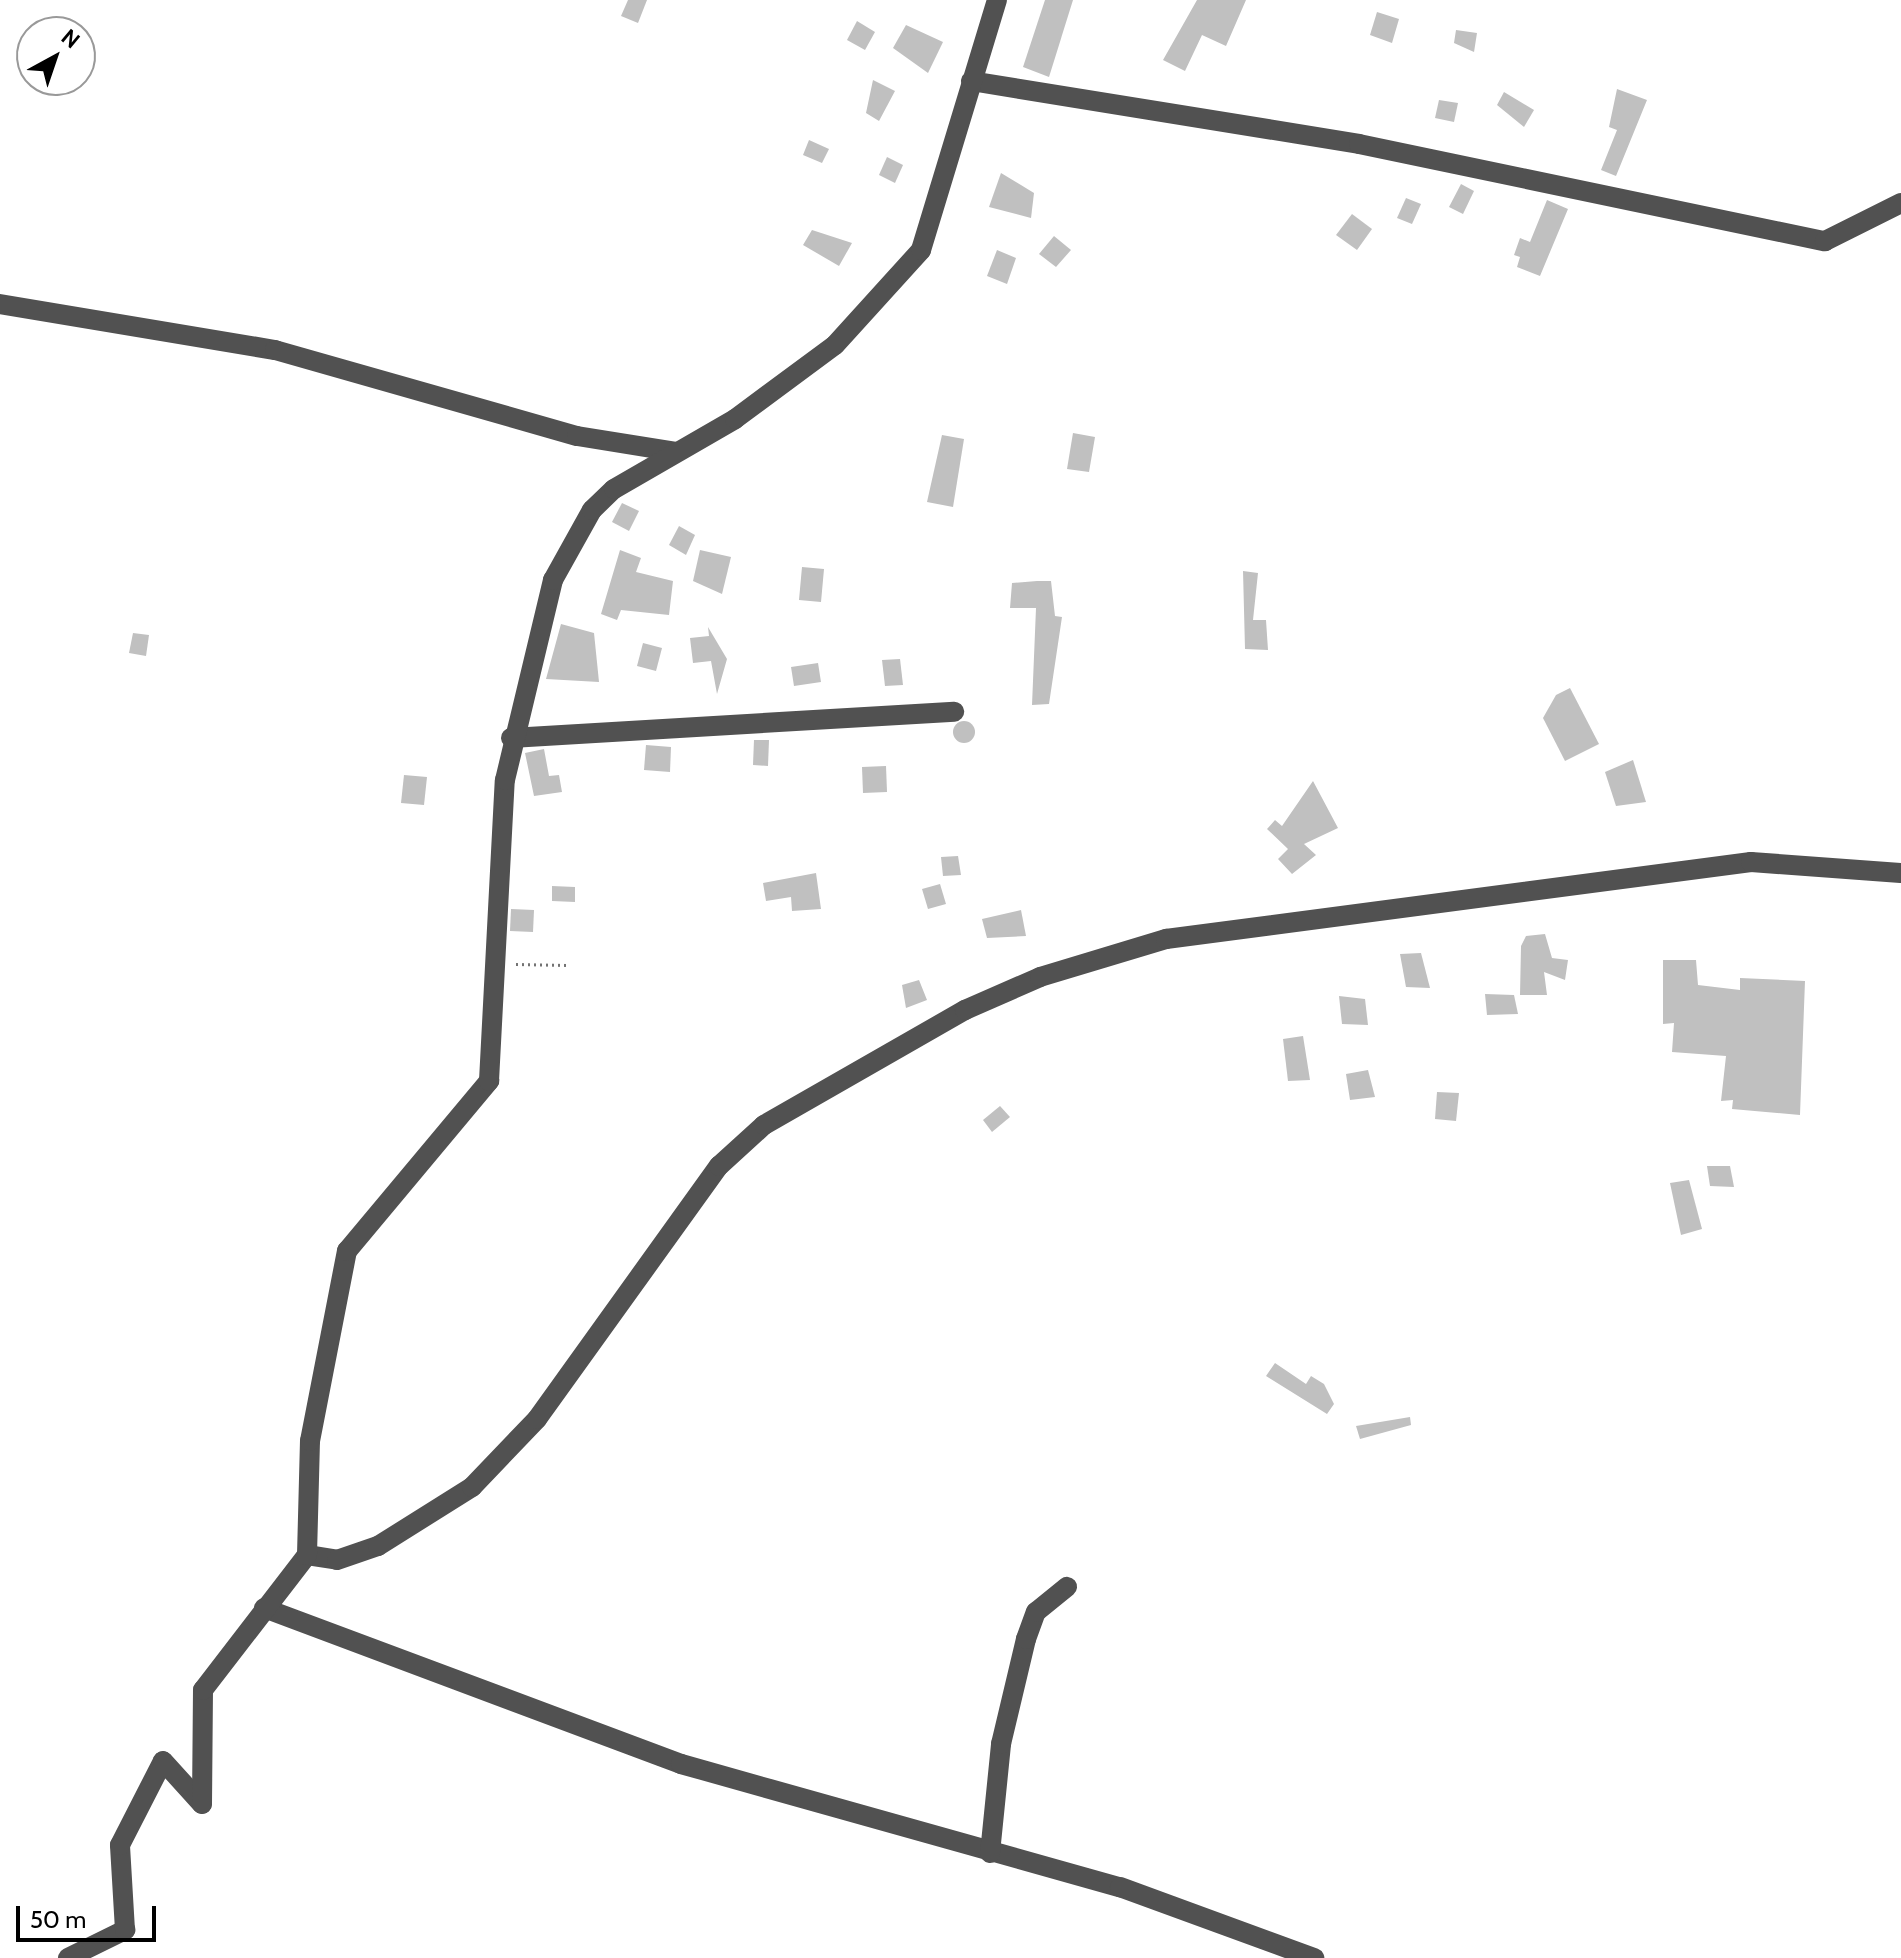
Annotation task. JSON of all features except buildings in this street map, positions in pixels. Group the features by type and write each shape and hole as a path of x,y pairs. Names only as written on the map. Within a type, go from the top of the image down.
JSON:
{"street":[{"path":"68,1958 125,1930 120,1845 163,1761 202,1804 203,1690 307,1555 310,1441 340,1269 356,1237 489,1081 511,738 542,612 574,536 614,489 735,419 835,345 921,250 997,0"},
{"path":"971,81 1359,144 1825,241 1901,203"},
{"path":"0,304 275,350 577,436 676,452"},
{"path":"511,738 954,712"},
{"path":"307,1555 337,1560 378,1546 472,1487 537,1419 719,1166 764,1125 914,1037 1040,977 1166,939 1736,864 1901,873"},
{"path":"990,1853 1001,1744 1026,1639 1036,1612 1067,1587"},
{"path":"264,1608 681,1764 1120,1887 1314,1958"}],"path":[{"path":"496,964 567,965"}]}
